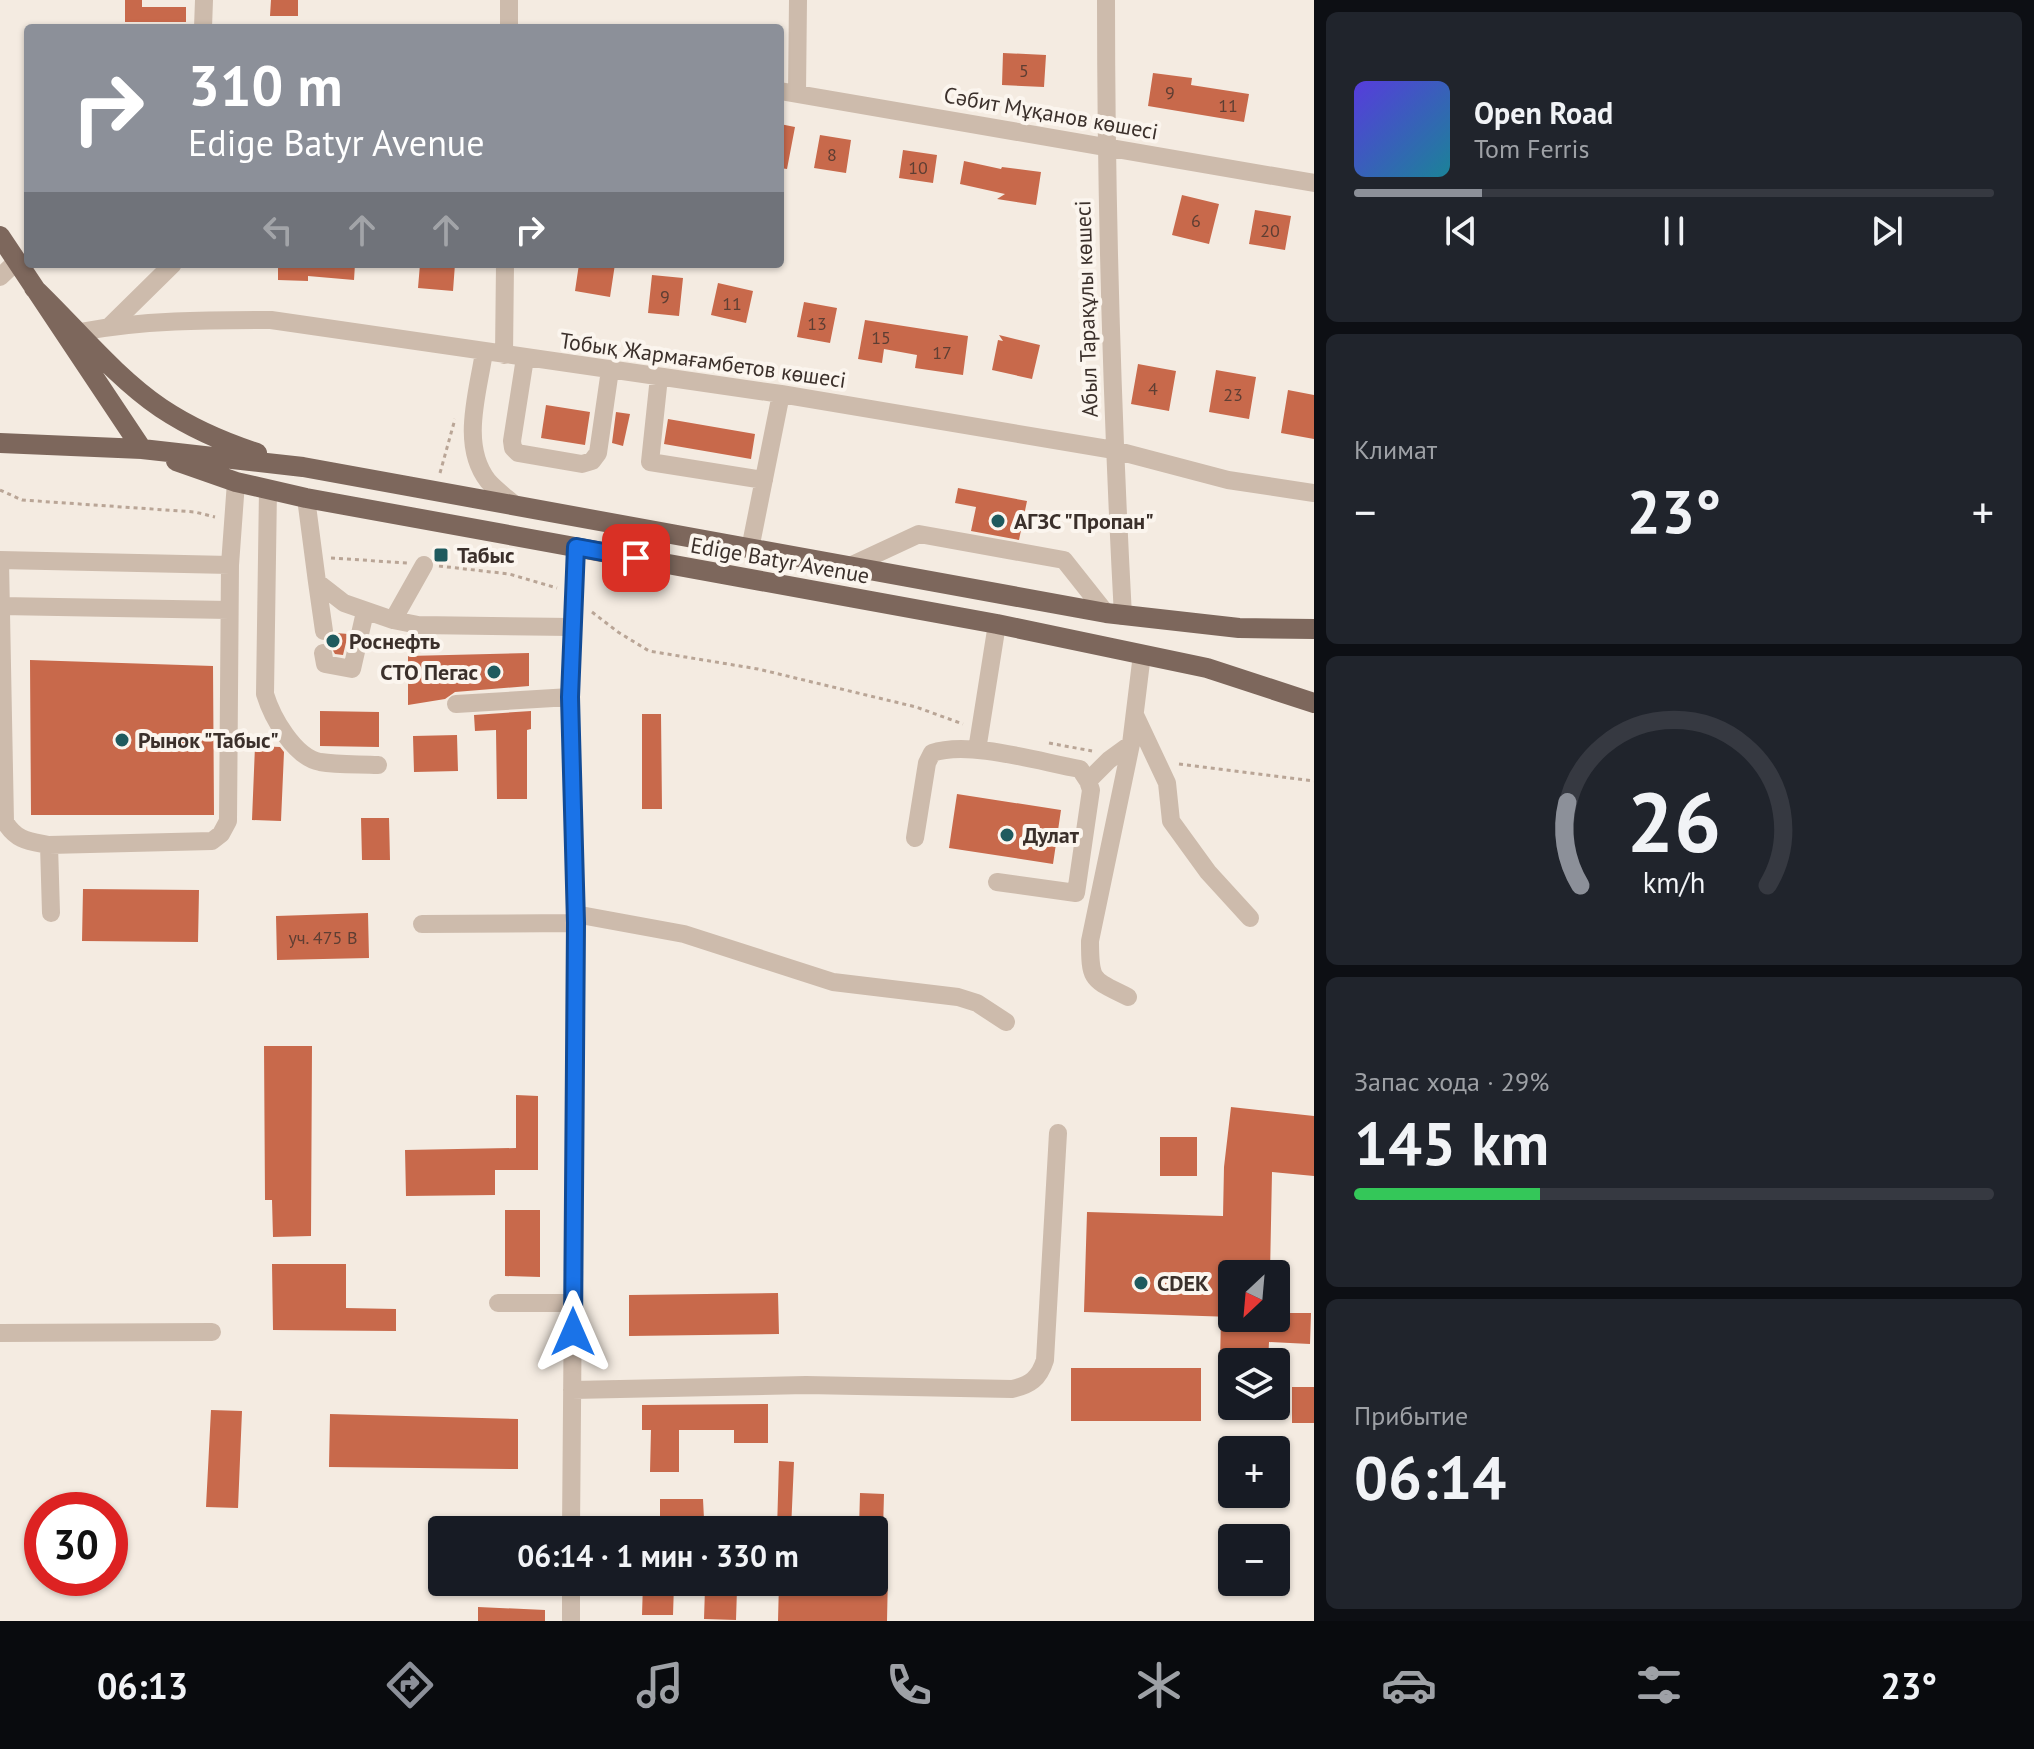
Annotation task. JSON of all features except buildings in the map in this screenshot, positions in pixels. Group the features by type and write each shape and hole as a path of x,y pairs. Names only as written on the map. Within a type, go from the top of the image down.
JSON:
{"main road":[{"path":"0,236 142,449"},
{"path":"34,288 121,375 150,399 195,428 231,445 303,467"},
{"name":"Edige Batyr Avenue","path":"0,443 142,449 303,467 1114,615 1239,628 1314,629"},
{"name":"Edige Batyr Avenue","path":"142,449 236,482 306,498 997,624 1207,668 1314,703"}],"street":[{"path":"203,24 204,0"},
{"path":"509,0 509,24"},
{"path":"789,92 798,0"},
{"name":"Абыл Тарақұлы көшесі","path":"1106,0 1114,615"},
{"name":"Сәбит Мұқанов көшесі","path":"789,92 1314,183"},
{"path":"0,277 17,261"},
{"path":"110,326 169,268"},
{"path":"504,355 505,268"},
{"name":"Тобық Жармағамбетов көшесі","path":"80,332 110,326 271,320 781,394 1114,450 1228,480 1314,493"},
{"path":"484,352 472,435 477,461 488,481 516,506"},
{"path":"525,358 513,448 518,453 582,464 592,461 598,453 610,370"},
{"path":"659,377 650,462 764,480"},
{"path":"750,549 781,394"},
{"path":"230,565 0,560 5,822 13,834 49,845 212,841 221,834 228,821 230,565 236,482"},
{"path":"268,489 265,694 270,710 294,744 317,762 378,765"},
{"path":"306,498 324,631"},
{"path":"848,567 919,534 1064,560 1114,615"},
{"path":"571,1516 576,919 570,697 576,547"},
{"path":"393,620 424,565"},
{"path":"317,582 344,603 365,612 418,625 572,627"},
{"path":"1,606 229,610"},
{"path":"323,653 325,664 352,669 365,612"},
{"path":"977,750 997,624"},
{"path":"1128,997 1100,983 1090,970 1090,941 1131,744 1142,654"},
{"path":"456,704 570,697"},
{"path":"1134,713 1167,783 1171,821 1208,872 1250,918"},
{"path":"1088,781 1131,744"},
{"path":"915,838 927,763 932,753 945,748 977,750 1080,769 1091,790 1076,893 997,882"},
{"path":"49,845 51,913"},
{"path":"422,924 576,919 684,934 833,982 958,997 977,1003 1006,1022"},
{"path":"572,1390 806,1385 1012,1389 1028,1385 1040,1374 1045,1360 1058,1133"},
{"path":"498,1303 573,1303"},
{"path":"0,1333 212,1332"},
{"path":"571,1596 571,1621"}],"path":[{"path":"0,490 22,500 195,512 233,521"},
{"path":"314,557 509,574 574,594 598,617 649,651 758,669 830,686 916,707 980,730"},
{"path":"1040,741 1114,756"},
{"path":"1156,760 1314,781"}],"place":[{"name":"АГЗС \"Пропан\"","path":"998,521"},
{"name":"Табыс","path":"441,555"},
{"name":"Роснефть","path":"333,641"},
{"name":"СТО Пегас","path":"494,672"},
{"name":"Рынок \"Табыс\"","path":"122,740"},
{"name":"Дулат","path":"1007,835"},
{"name":"CDEK","path":"1141,1283"}],"route":[{"path":"573,1332 576,923 570,697 576,547 636,558"}]}
